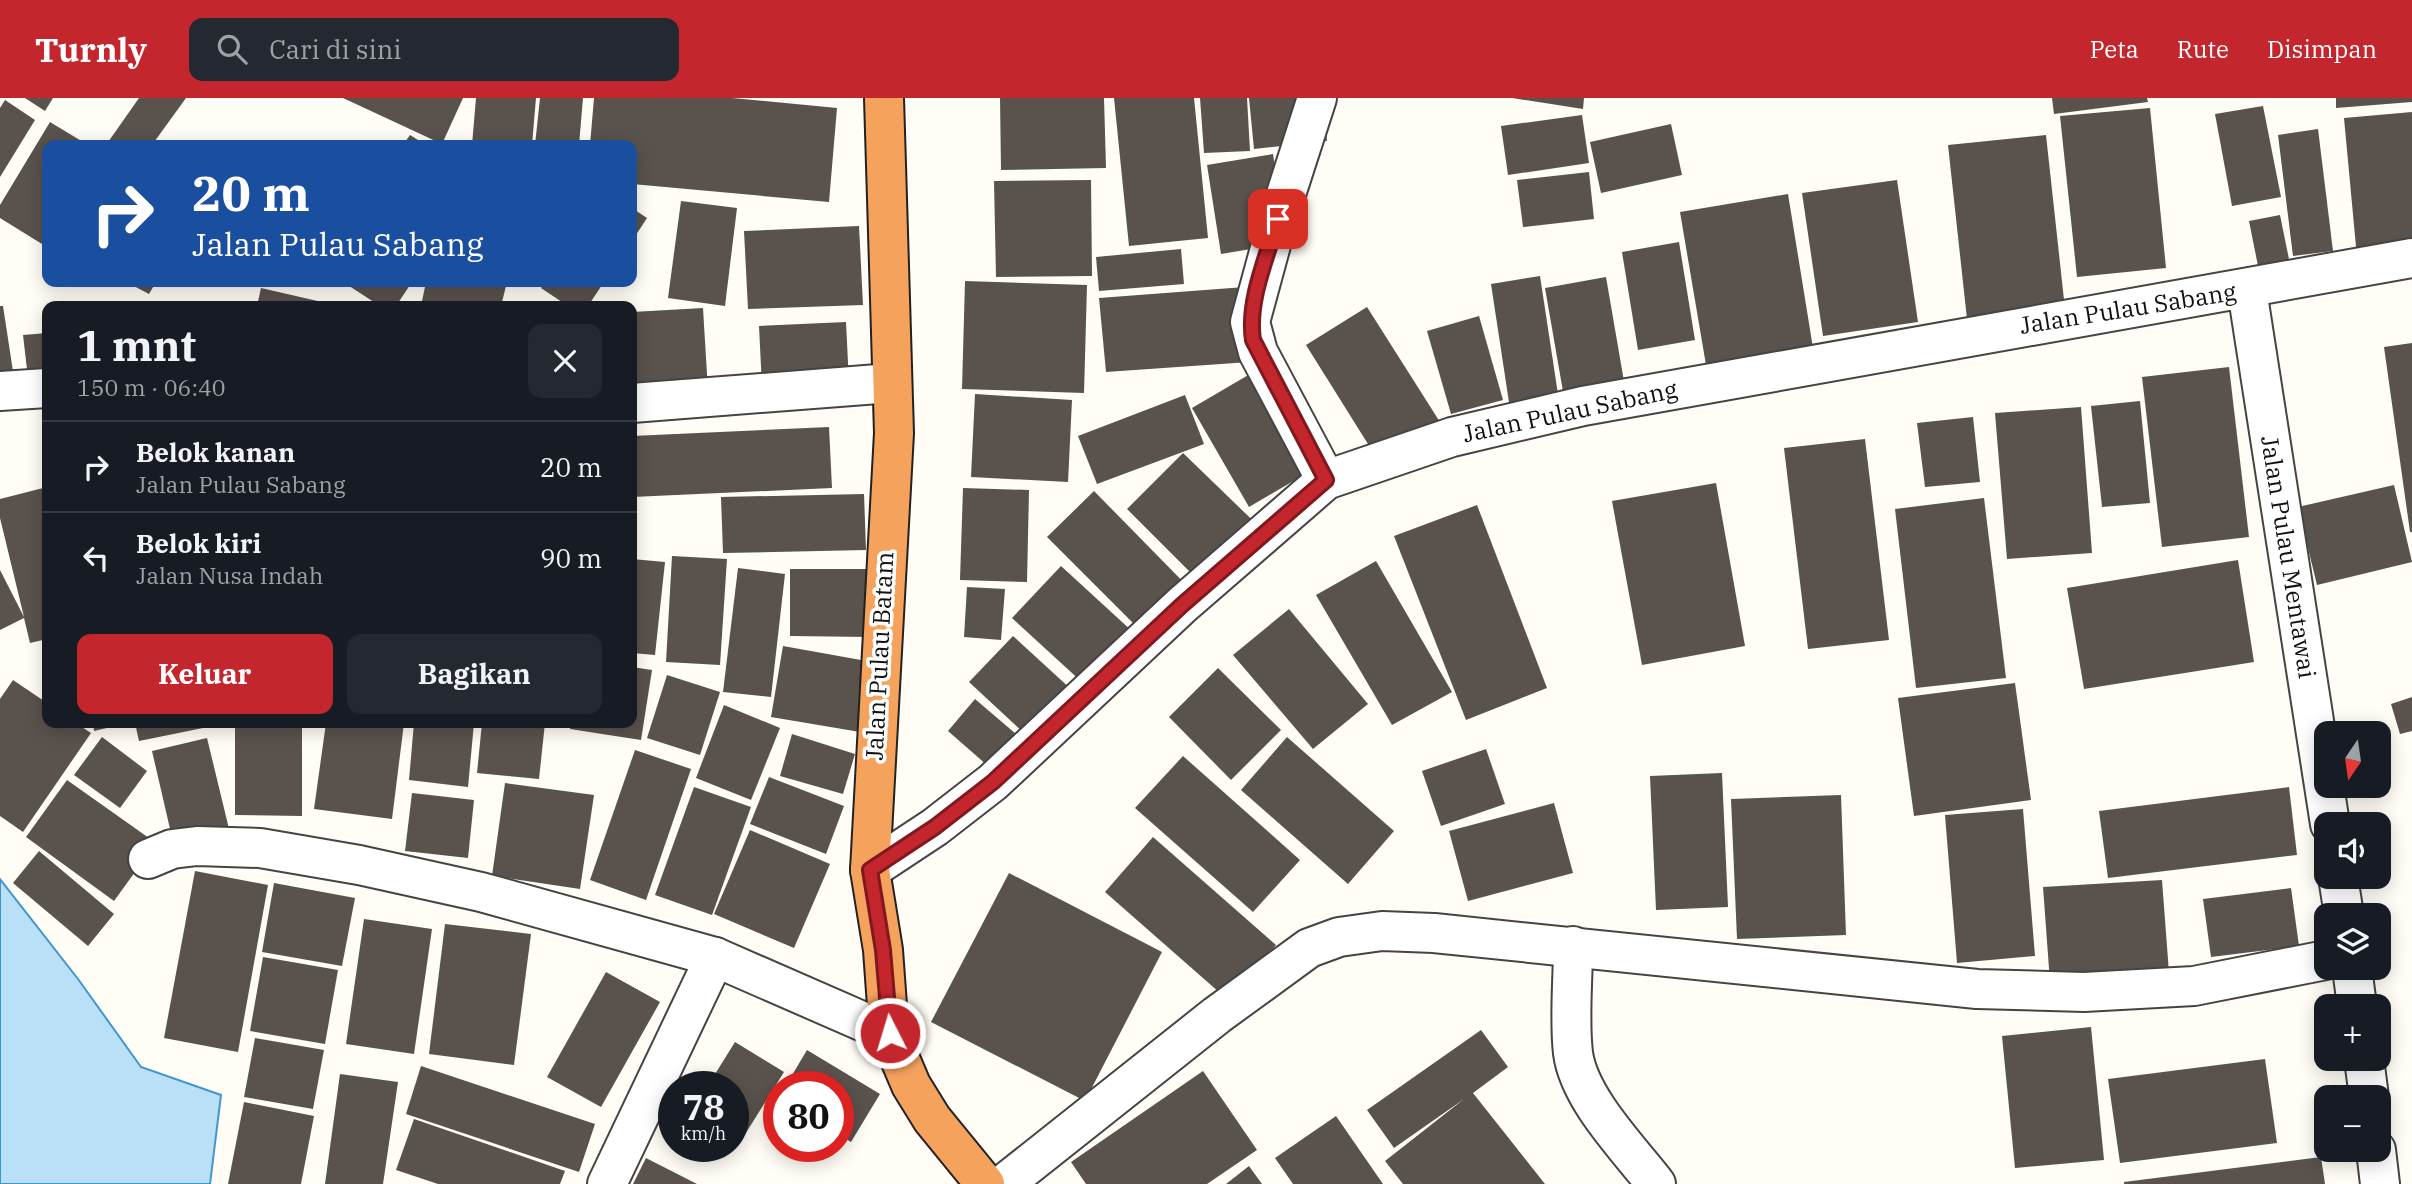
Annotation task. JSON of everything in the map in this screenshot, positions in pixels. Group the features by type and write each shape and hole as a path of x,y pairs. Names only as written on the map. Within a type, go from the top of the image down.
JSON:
{"highway":[{"name":"Jalan Pulau Batam","path":"884,98 894,433 870,870 883,950 890,1033 911,1085 932,1119 985,1184"}],"street":[{"path":"1317,98 1278,219 1250,323 1258,352 1326,480"},
{"name":"Jalan Pulau Sabang","path":"870,870 935,827 993,782 1182,605 1326,480 1452,437 1521,419 1946,340 2247,290 2412,258"},
{"name":"Jalan Pulau Mentawai","path":"2247,290 2328,812"},
{"path":"637,403 891,383"},
{"path":"0,391 42,388"},
{"path":"148,859 172,849 197,846 260,848 359,865 481,892 715,957 890,1033"},
{"path":"1004,1184 1217,1015 1309,948 1339,937 1382,931 1434,933 1977,989 2084,992 2194,986 2314,962"},
{"path":"1573,946 1573,1056 1601,1114 1656,1184"},
{"path":"607,1184 715,957"},
{"path":"2377,1162 2380,1184"}],"water":[{"path":"0,879 78,979 141,1067 221,1095 210,1184 0,1184"}],"building":[{"path":"25,98 53,98 45,111"},
{"path":"139,98 186,98 156,140 110,140"},
{"path":"343,98 463,98 444,140 433,140"},
{"path":"476,98 536,98 532,140 472,140"},
{"path":"540,98 583,98 579,140 536,140"},
{"path":"594,98 732,98 837,108 829,202 637,184 637,140 590,140"},
{"path":"1000,98 1104,98 1106,168 1001,170"},
{"path":"1114,98 1194,98 1208,238 1129,246"},
{"path":"1200,98 1247,98 1250,151 1204,153"},
{"path":"1249,98 1322,98 1327,141 1254,149"},
{"path":"1512,98 1584,98 1583,109"},
{"path":"2052,98 2147,98 2148,102 2054,114"},
{"path":"2336,98 2412,98 2412,102 2336,108"},
{"path":"5,100 35,120 0,177 0,108"},
{"path":"2263,106 2281,197 2232,206 2215,114"},
{"path":"2150,108 2166,268 2077,277 2060,116"},
{"path":"2412,112 2412,263 2358,268 2344,118"},
{"path":"1582,115 1589,163 1508,175 1501,126"},
{"path":"50,122 80,140 42,140 42,244 0,218 0,205"},
{"path":"1671,124 1682,175 1601,193 1590,142"},
{"path":"2318,129 2333,251 2293,256 2278,135"},
{"path":"2046,135 2066,318 1968,328 1948,145"},
{"path":"1273,154 1287,243 1221,254 1207,165"},
{"path":"1589,172 1594,219 1523,227 1517,180"},
{"path":"1091,180 1092,276 996,277 994,181"},
{"path":"1897,180 1918,322 1823,336 1802,193"},
{"path":"1788,194 1813,348 1706,365 1680,212"},
{"path":"681,201 737,208 725,306 668,298"},
{"path":"637,211 647,218 637,233"},
{"path":"2280,215 2293,279 2262,286 2249,221"},
{"path":"859,226 863,305 748,309 744,231"},
{"path":"1679,242 1695,340 1638,350 1622,252"},
{"path":"1181,249 1184,284 1099,291 1096,257"},
{"path":"1540,276 1561,414 1512,422 1491,284"},
{"path":"1606,277 1626,393 1565,403 1545,288"},
{"path":"965,281 1087,285 1084,393 962,389"},
{"path":"1258,286 1264,361 1106,372 1099,298"},
{"path":"136,287 153,287 149,294"},
{"path":"351,287 409,287 399,301 372,301"},
{"path":"425,287 506,287 502,301 422,301"},
{"path":"601,287 591,301 560,301 541,288"},
{"path":"261,288 318,301 258,301"},
{"path":"0,306 3,306 14,378 0,379"},
{"path":"1367,307 1445,430 1383,468 1306,345"},
{"path":"703,308 708,391 637,396 637,312"},
{"path":"1479,316 1503,400 1451,414 1427,331"},
{"path":"846,322 849,383 762,387 759,326"},
{"path":"42,333 42,377 28,378 23,335"},
{"path":"2412,343 2412,532 2410,532 2384,347"},
{"path":"1262,367 1319,466 1249,507 1192,408"},
{"path":"2229,367 2249,537 2162,547 2142,377"},
{"path":"975,394 1072,400 1068,482 971,477"},
{"path":"1185,395 1204,444 1097,484 1078,436"},
{"path":"2140,401 2150,503 2102,507 2091,406"},
{"path":"2081,407 2092,553 2007,559 1995,413"},
{"path":"1973,417 1980,482 1925,487 1917,423"},
{"path":"829,427 832,488 637,497 637,436"},
{"path":"1865,439 1889,640 1808,649 1784,448"},
{"path":"1183,453 1273,540 1215,597 1127,509"},
{"path":"1716,483 1745,646 1642,665 1612,501"},
{"path":"2394,485 2412,562 2317,585 2298,507"},
{"path":"42,488 42,640 30,643 24,618 0,630 0,570 24,617 0,518 0,499"},
{"path":"963,488 1029,490 1027,582 960,580"},
{"path":"1094,491 1201,600 1155,645 1047,537"},
{"path":"864,494 866,550 723,553 721,497"},
{"path":"1984,498 2006,678 1916,688 1895,509"},
{"path":"1477,505 1547,688 1466,720 1394,536"},
{"path":"672,556 727,559 720,665 666,662"},
{"path":"637,559 665,562 655,655 637,653"},
{"path":"2238,560 2254,662 2084,689 2067,588"},
{"path":"1376,561 1452,692 1392,725 1316,595"},
{"path":"1061,566 1145,643 1096,695 1012,618"},
{"path":"738,568 785,574 771,697 723,692"},
{"path":"790,569 870,569 869,637 790,636"},
{"path":"967,587 1005,589 1001,640 964,637"},
{"path":"1289,609 1368,704 1313,749 1233,655"},
{"path":"1013,636 1085,702 1041,749 969,682"},
{"path":"783,646 872,662 860,732 771,717"},
{"path":"637,668 652,670 641,740 570,729 637,728"},
{"path":"1218,668 1281,730 1231,780 1169,717"},
{"path":"667,675 720,692 700,755 647,738"},
{"path":"13,680 42,700 42,728 84,728 91,733 23,832 0,816 0,699"},
{"path":"2015,683 2031,800 1914,816 1898,698"},
{"path":"2412,697 2412,731 2400,734 2391,704"},
{"path":"975,699 1016,734 988,766 948,731"},
{"path":"724,705 780,728 751,800 696,778"},
{"path":"136,728 203,728 139,741"},
{"path":"235,728 302,728 302,816 235,815"},
{"path":"325,728 403,728 392,819 314,809"},
{"path":"414,728 474,728 468,787 409,780"},
{"path":"482,728 544,728 539,779 477,773"},
{"path":"792,734 855,754 843,794 780,776"},
{"path":"102,737 147,771 120,808 74,775"},
{"path":"1287,737 1394,831 1348,884 1241,790"},
{"path":"207,738 230,833 174,846 152,751"},
{"path":"1486,749 1505,804 1441,826 1422,771"},
{"path":"635,750 691,769 646,900 590,880"},
{"path":"1183,756 1300,860 1253,912 1135,808"},
{"path":"1722,773 1728,907 1656,910 1650,776"},
{"path":"769,777 844,806 826,854 750,824"},
{"path":"67,780 156,843 114,901 26,837"},
{"path":"505,783 594,795 580,889 492,876"},
{"path":"694,787 751,807 712,915 655,895"},
{"path":"2289,787 2297,855 2108,878 2099,811"},
{"path":"412,793 474,800 468,858 405,851"},
{"path":"1841,795 1846,935 1737,939 1731,799"},
{"path":"1554,803 1573,873 1468,901 1449,831"},
{"path":"2023,809 2035,956 1957,963 1945,815"},
{"path":"750,830 830,864 794,948 714,914"},
{"path":"1153,837 1276,945 1228,1000 1105,892"},
{"path":"39,851 114,914 88,946 13,883"},
{"path":"195,871 268,885 238,1052 164,1038"},
{"path":"1009,873 1162,952 1085,1101 931,1022"},
{"path":"2162,880 2169,973 2050,982 2043,887"},
{"path":"274,883 355,898 342,966 262,952"},
{"path":"2291,888 2299,946 2211,957 2203,899"},
{"path":"364,919 432,929 414,1054 346,1044"},
{"path":"445,924 531,934 514,1065 429,1054"},
{"path":"263,957 338,970 325,1044 250,1031"},
{"path":"606,972 660,1002 601,1107 547,1077"},
{"path":"2091,1027 2104,1160 2015,1168 2002,1036"},
{"path":"1481,1030 1508,1067 1473,1093 1545,1184 1403,1184 1385,1161 1464,1099 1394,1148 1367,1110"},
{"path":"255,1038 324,1050 313,1109 244,1097"},
{"path":"735,1042 782,1071 763,1071 763,1106 749,1128 749,1071 717,1071"},
{"path":"807,1050 842,1071 795,1071"},
{"path":"2265,1059 2277,1143 2120,1163 2108,1079"},
{"path":"421,1066 595,1124 579,1172 406,1114"},
{"path":"1203,1071 1257,1150 1207,1184 1086,1184 1071,1162"},
{"path":"340,1074 398,1082 383,1184 325,1184"},
{"path":"854,1078 880,1094 854,1137"},
{"path":"244,1102 314,1116 301,1184 228,1184"},
{"path":"1336,1116 1383,1184 1293,1184 1275,1158"},
{"path":"414,1119 565,1171 560,1184 438,1184 396,1170"},
{"path":"646,1158 697,1184 633,1184"},
{"path":"2314,1158 2314,1162 2322,1162 2325,1184 2124,1184"},
{"path":"1249,1166 1262,1184 1226,1184"}],"route":[{"path":"890,1033 883,950 870,870 935,827 993,782 1182,605 1326,480 1253,340 1250,323 1278,219"}]}
